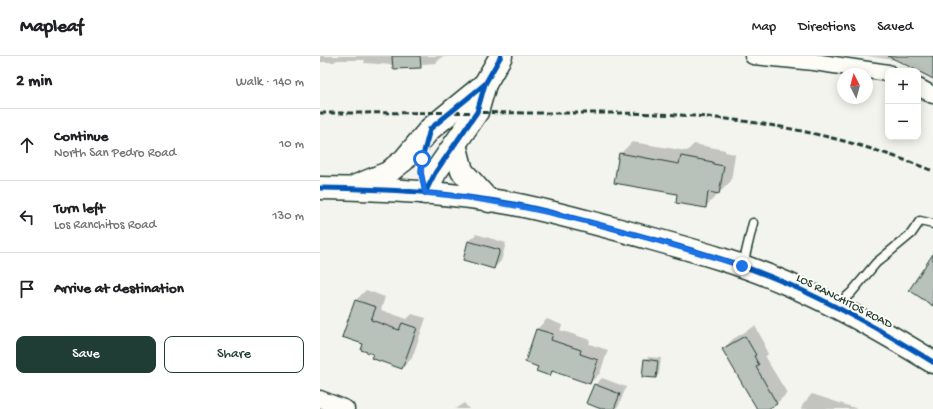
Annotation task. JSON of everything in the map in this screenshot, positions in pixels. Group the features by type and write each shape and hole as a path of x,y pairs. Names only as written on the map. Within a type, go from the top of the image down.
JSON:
{"main road":[{"path":"425,193 435,173 477,112 485,84 501,56"},
{"path":"351,188 388,173 404,160 430,128 485,84"},
{"path":"425,193 421,172 422,159 430,128"},
{"path":"455,144 462,172 490,200"},
{"name":"LOS RANCHITOS ROAD","path":"320,188 351,188 425,193 490,200 592,223 742,266 787,283 890,336 933,362"}],"street":[{"path":"753,56 814,62 885,73"},
{"path":"921,88 933,95"},
{"path":"320,399 346,409"}],"lane":[{"path":"835,307 851,293 876,263 911,234 920,221 933,224"},
{"path":"742,266 753,223"}],"building":[{"path":"392,56 420,56 421,68 393,69"},
{"path":"888,56 933,56 933,79 921,73 921,68 912,68"},
{"path":"619,153 679,164 681,156 713,162 713,164 724,166 719,194 708,192 706,208 676,203 677,194 614,183"},
{"path":"468,241 500,250 494,269 463,260"},
{"path":"933,254 933,306 909,290"},
{"path":"355,300 376,307 371,320 399,330 402,323 417,328 402,369 371,358 373,354 361,350 363,344 342,337"},
{"path":"536,329 553,334 551,340 581,350 580,354 598,360 590,384 552,371 550,376 536,371 538,367 525,362"},
{"path":"745,336 756,355 754,356 759,365 756,367 777,404 768,409 757,409 722,349"},
{"path":"644,359 658,361 656,378 642,377"},
{"path":"594,384 620,394 614,409 601,409 586,403"}],"railway":[{"path":"320,113 613,113 694,116 755,123 816,134 875,150 933,171"}],"cycle path":[{"path":"425,193 435,173 477,112 485,84 501,56"},
{"path":"425,193 421,172 422,159 430,129 485,84"},
{"path":"320,188 417,192 490,200 565,216 649,238 719,258 754,270 807,292 862,320 933,362"}],"route":[{"path":"422,159 421,172 425,193 455,195 490,200 535,209 678,246 742,266"}]}
